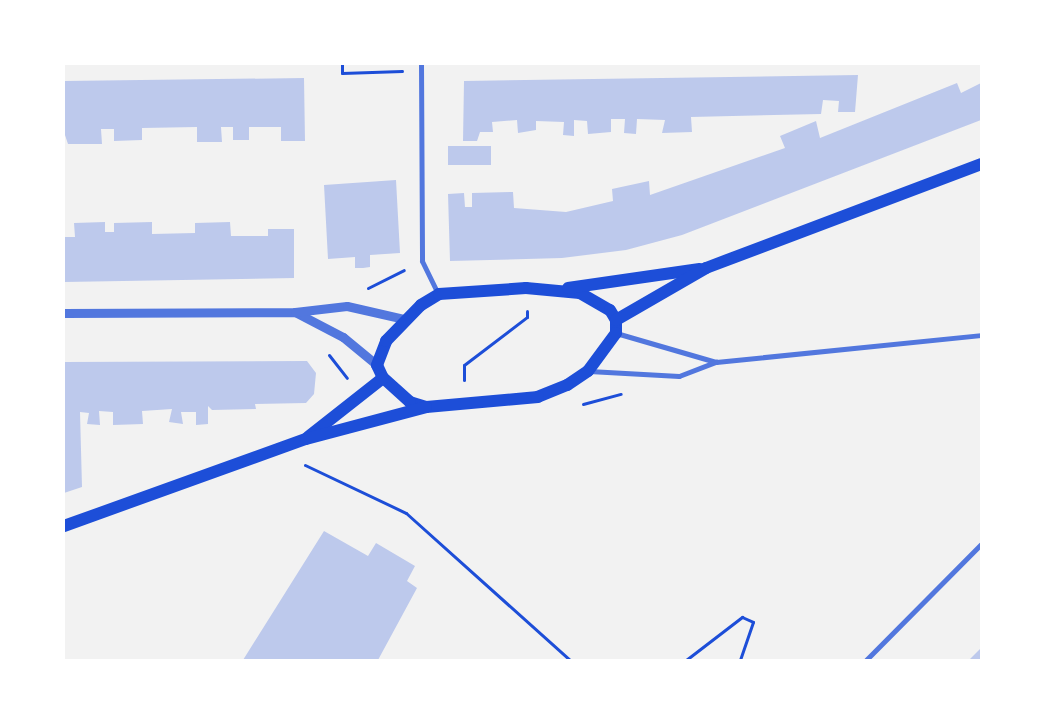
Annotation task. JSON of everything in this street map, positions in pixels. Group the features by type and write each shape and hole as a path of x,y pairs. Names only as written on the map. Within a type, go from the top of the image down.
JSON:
{"main road":[{"path":"64,526 306,439 426,407 538,397 588,371 616,326 706,268 981,164"},
{"path":"426,407 410,402 383,378 377,365 386,341 404,319 439,294 526,288 561,289 706,268"},
{"path":"561,289 595,300 616,326"},
{"path":"306,439 383,378"}],"street":[{"path":"420,64 422,261 424,272 439,294"},
{"path":"64,313 295,312 347,306 404,319"},
{"path":"295,312 343,337 377,365"},
{"path":"616,326 716,362"},
{"path":"588,371 679,376 716,362 981,335"},
{"path":"866,660 981,544"}],"path":[{"path":"342,64 342,73 420,71"},
{"path":"465,404 464,365 527,317 526,288"},
{"path":"293,444 300,463 406,513 570,660"},
{"path":"686,660 742,616 753,622 740,660"}],"building":[{"path":"858,75 855,112 838,112 839,101 823,100 821,114 691,117 692,132 662,133 665,120 637,119 636,134 624,133 625,119 611,119 611,132 588,134 587,121 574,120 574,136 563,135 564,122 536,121 536,130 518,133 517,120 492,122 493,132 480,132 477,141 463,141 464,81"},
{"path":"304,78 305,141 281,141 281,127 249,127 249,140 233,140 233,127 221,127 222,142 197,142 197,127 142,128 142,140 114,141 114,129 101,129 102,144 68,144 64,132 64,81"},
{"path":"957,83 961,93 981,83 981,120 682,235 626,250 562,258 450,261 448,194 464,193 465,207 472,207 472,193 513,192 514,208 566,212 613,201 612,189 649,181 650,195 785,148 780,136 816,121 820,138"},
{"path":"448,146 491,146 491,165 448,165"},
{"path":"396,180 400,253 370,255 370,267 363,268 355,268 355,257 328,259 324,185"},
{"path":"105,222 105,232 114,232 114,223 152,222 152,234 195,233 195,223 230,222 231,236 268,236 268,229 294,229 294,278 64,282 64,237 75,237 74,223"},
{"path":"307,361 316,373 314,394 306,403 255,404 256,409 212,410 208,406 208,424 196,425 196,412 181,412 183,424 169,422 172,409 142,411 143,424 113,425 113,412 99,411 100,425 87,424 89,413 80,412 82,487 64,493 64,362"},
{"path":"324,531 368,556 376,543 415,566 407,581 417,588 378,660 243,660"},
{"path":"981,648 981,660 969,660"}]}
